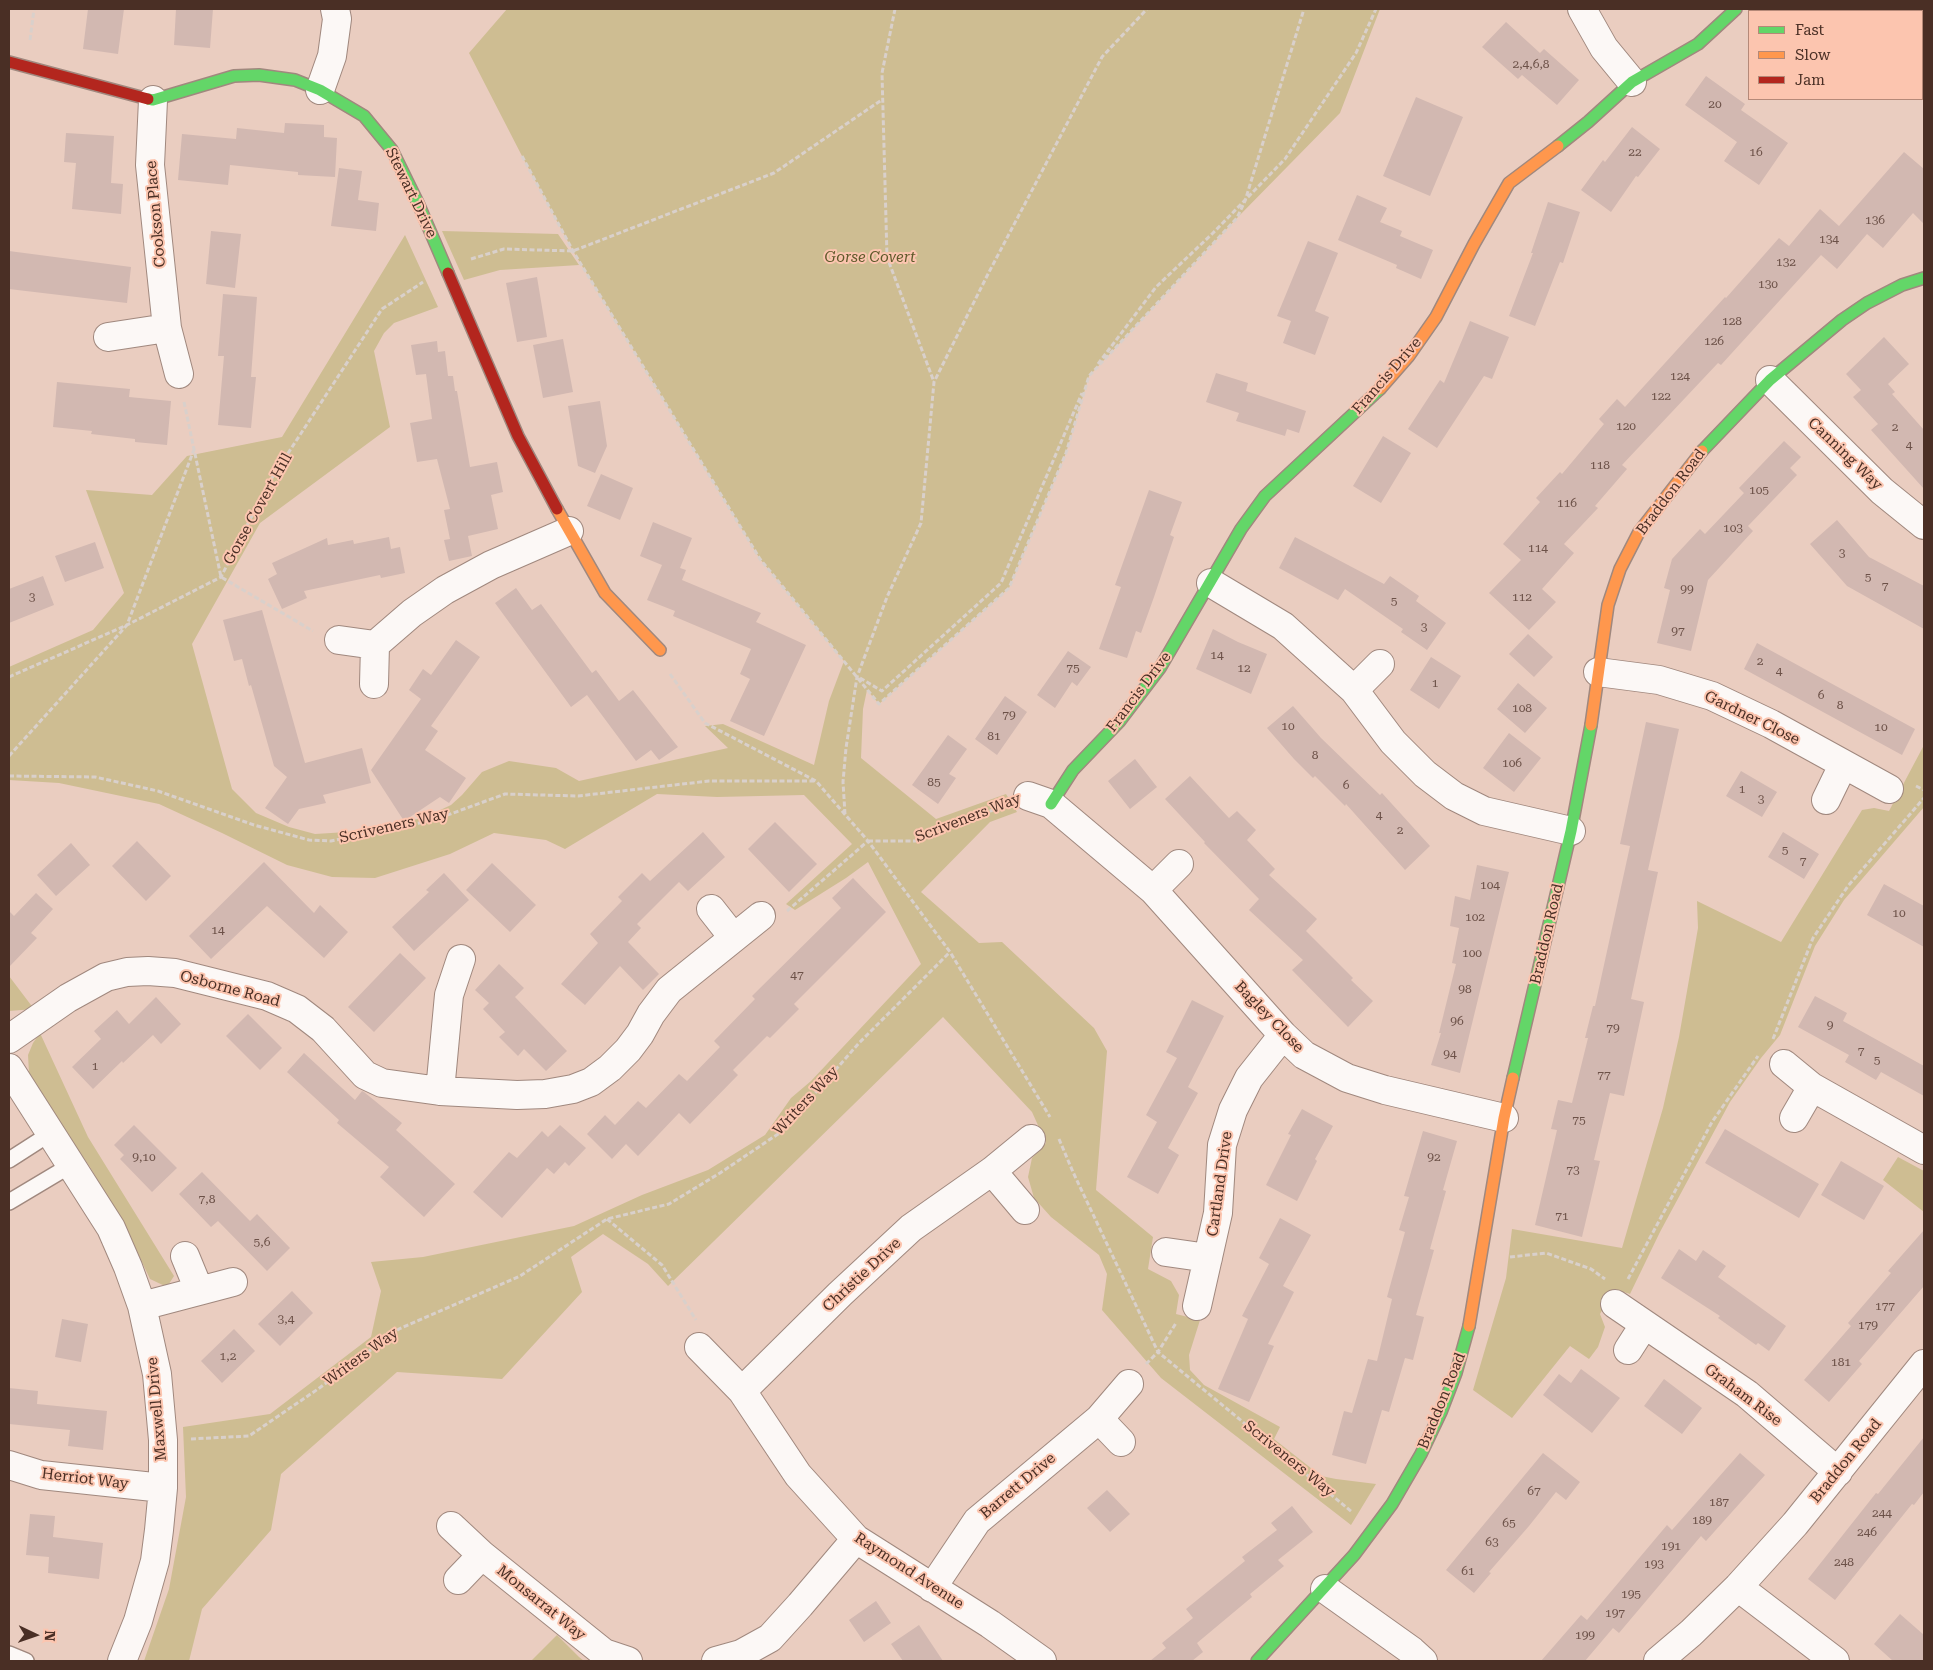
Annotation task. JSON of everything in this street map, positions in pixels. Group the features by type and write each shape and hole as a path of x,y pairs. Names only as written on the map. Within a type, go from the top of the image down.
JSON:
{"street":[{"path":"320,90 332,56 337,19 335,9"},
{"path":"1582,9 1604,48 1632,82"},
{"name":"Francis Drive","path":"1040,800 1073,770 1119,722 1160,668 1241,529 1265,496 1371,399 1408,357 1436,317 1474,244 1509,183 1588,122 1632,82 1698,44 1736,9"},
{"path":"9,62 153,100"},
{"name":"Stewart Drive","path":"153,100 234,76 259,75 295,80 320,90 364,116 392,150 418,203 518,436 569,531 605,593 660,650"},
{"name":"Cookson Place","path":"153,100 150,165 167,328 178,374"},
{"name":"Braddon Road","path":"1258,1661 1325,1589 1354,1555 1392,1504 1421,1454 1456,1373 1472,1314 1504,1118 1588,751 1608,605 1620,569 1639,532 1704,448 1770,380 1842,320 1867,303 1902,285 1924,278"},
{"path":"108,338 167,328"},
{"name":"Canning Way","path":"1770,380 1882,491 1924,525"},
{"path":"339,640 375,645 412,614 445,590 491,565 569,531"},
{"path":"1211,583 1283,626 1354,690 1393,742 1425,774 1454,796 1484,811 1571,831"},
{"path":"374,684 375,645"},
{"path":"1354,690 1380,664"},
{"name":"Gardner Close","path":"1598,672 1659,680 1712,696 1771,724 1889,789"},
{"path":"1826,800 1843,765"},
{"name":"Bagley Close","path":"1040,800 1153,890 1283,1036 1304,1055 1347,1078 1385,1090 1504,1118"},
{"path":"1153,890 1179,864"},
{"path":"711,909 733,937"},
{"name":"Osborne Road","path":"9,1039 68,998 106,977 127,972 148,971 175,974 266,996 297,1009 323,1030 365,1075 382,1083 440,1091 517,1095 545,1094 573,1089 591,1082 610,1068 628,1050 640,1034 668,990 761,916"},
{"path":"440,1091 449,995 461,959"},
{"name":"Cartland Drive","path":"1197,1306 1218,1213 1222,1145 1233,1110 1249,1078 1283,1036"},
{"path":"1784,1064 1812,1087 1924,1150"},
{"name":"Maxwell Drive","path":"9,1068 111,1228 142,1306 157,1374 163,1440 163,1488 155,1561 138,1621 122,1661"},
{"path":"1794,1118 1812,1087"},
{"name":"Christie Drive","path":"742,1391 840,1294 911,1228 992,1171 1031,1139"},
{"path":"992,1171 1025,1210"},
{"name":"Cartland Drive","path":"1166,1252 1208,1258"},
{"path":"185,1256 199,1290"},
{"path":"142,1306 233,1282"},
{"name":"Graham Rise","path":"1611,1292 1644,1325 1746,1394 1838,1472"},
{"path":"1628,1350 1644,1325"},
{"name":"Raymond Avenue","path":"699,1347 742,1391 798,1475 856,1539 990,1624 1042,1661"},
{"name":"Braddon Road","path":"1658,1661 1691,1633 1738,1586 1795,1524 1923,1370"},
{"name":"Barrett Drive","path":"932,1588 977,1521 1099,1419 1129,1384"},
{"path":"1099,1419 1121,1442"},
{"name":"Herriot Way","path":"9,1465 41,1475 163,1488"},
{"name":"Monsarrat Way","path":"451,1526 482,1555 604,1653 628,1661"},
{"path":"716,1661 741,1654 770,1638 800,1606 856,1539"},
{"name":"Monsarrat Way","path":"458,1580 482,1555"},
{"path":"1738,1586 1835,1661"},
{"path":"1325,1589 1412,1651 1423,1661"}],"lane":[{"path":"9,1160 51,1133"},
{"path":"9,1202 71,1164"},
{"path":"9,1654 26,1661"}],"path":[{"path":"895,9 882,73 887,257 934,382"},
{"path":"845,814 843,782 846,748 857,677 887,597 921,523 934,382 992,265 1102,57 1148,9"},
{"path":"522,156 573,251 760,558 879,704 1010,588 1066,453 1090,376 1237,218 1245,201 1304,9"},
{"path":"857,677 882,691 1001,583 1090,376 1156,287 1213,233 1285,159 1356,53 1376,9"},
{"path":"573,251 774,173 882,100"},
{"name":"Gorse Covert Hill","path":"9,677 128,625 220,577 268,484 382,309 446,267 504,249 573,251"},
{"path":"178,374 220,577 330,641 339,640"},
{"path":"9,756 128,625 194,447"},
{"path":"660,650 668,672 705,723 816,781 868,841 782,915 761,916"},
{"name":"Scriveners Way","path":"9,776 95,777 158,791 254,825 300,838 331,841 434,820 506,794 578,796 709,781 816,781"},
{"name":"Scriveners Way","path":"868,841 915,841 1040,800"},
{"name":"Writers Way","path":"163,1440 250,1436 399,1329 520,1276 607,1219 669,1204 720,1173 781,1132 859,1043 950,952"},
{"path":"607,1219 662,1265 702,1329 699,1347"},
{"path":"1480,1259 1546,1253 1591,1269 1611,1292"},
{"path":"1129,1384 1158,1352 1183,1313 1197,1306"},
{"name":"Scriveners Way","path":"1204,1389 1373,1529"}],"green space":[{"name":"Gorse Covert","path":"507,9 1380,9 1340,113 1237,218 1089,376 1066,453 1009,588 879,704 867,690 863,709 861,758 936,819 1006,794 1017,812 990,822 921,892 979,943 1002,942 1094,1028 1107,1051 1096,1190 1153,1237 1148,1269 1171,1281 1179,1295 1176,1314 1200,1320 1189,1355 1190,1370 1204,1385 1280,1427 1274,1439 1321,1476 1376,1484 1351,1525 1161,1378 1102,1310 1107,1274 1099,1255 1051,1217 1034,1198 1028,1177 1032,1158 1046,1143 1032,1112 943,1017 668,1286 648,1264 603,1234 571,1257 582,1292 502,1379 397,1372 281,1474 271,1530 202,1609 189,1661 144,1661 169,1589 186,1497 183,1427 270,1414 371,1337 381,1291 371,1262 423,1257 574,1226 642,1195 708,1170 765,1135 791,1098 811,1081 921,964 868,862 795,910 786,904 852,844 804,795 717,797 657,794 565,849 546,840 494,833 450,854 375,878 332,877 287,865 159,804 59,783 9,780 9,667 93,630 124,593 86,490 152,495 187,456 282,437 405,235 438,307 394,323 384,333 374,351 390,427 260,523 192,644 232,789 256,813 289,827 315,834 347,832 423,818 451,805 482,772 509,761 556,768 579,781 728,748 705,726 723,724 814,765 829,701 844,661 760,559 573,251 522,156 469,53"},
{"path":"442,231 558,234 579,265 500,270 464,280"},
{"path":"1924,745 1924,807 1844,900 1815,946 1780,1035 1730,1102 1660,1232 1630,1294 1614,1289 1600,1314 1605,1327 1598,1347 1589,1359 1570,1346 1512,1418 1473,1390 1506,1278 1512,1229 1622,1248 1663,1108 1679,1037 1698,928 1697,901 1781,942 1862,810 1874,808 1889,811"},
{"path":"9,976 34,1009 9,1011"},
{"path":"40,1033 88,1137 174,1276 167,1287 150,1279 132,1241 90,1167 47,1107 29,1073 28,1055"},
{"path":"1898,1157 1924,1171 1924,1212 1883,1180"},
{"path":"557,1635 579,1657 584,1661 531,1661"}],"building":[{"path":"88,9 124,9 118,54 83,49"},
{"path":"176,9 213,9 210,48 174,45"},
{"path":"1506,22 1540,53 1544,49 1579,80 1557,105 1522,75 1518,79 1482,47"},
{"path":"1706,76 1745,104 1741,110 1788,143 1759,185 1724,161 1737,142 1685,105"},
{"path":"1416,97 1463,117 1430,196 1383,176"},
{"path":"285,123 324,125 324,137 337,138 335,177 298,175 298,172 230,165 228,185 178,180 182,134 236,139 237,128 284,133"},
{"path":"1632,127 1660,149 1638,177 1636,176 1611,212 1581,190 1603,160 1605,162"},
{"path":"66,133 114,136 111,183 123,184 121,214 72,209 76,163 64,162"},
{"path":"1904,152 1924,169 1924,224 1913,213 1883,248 1867,234 1837,269 1821,255 1721,365 1718,363 1622,465 1627,469 1595,506 1598,508 1564,544 1574,553 1542,589 1556,602 1529,630 1489,593 1521,560 1503,544 1540,502 1536,498 1560,472 1562,474 1604,424 1599,419 1617,399 1625,407 1779,238 1789,246 1820,209 1839,226"},
{"path":"339,168 362,171 358,200 379,203 376,231 331,226"},
{"path":"1357,195 1387,208 1380,222 1402,231 1400,236 1433,250 1421,279 1396,268 1397,265 1338,240"},
{"path":"1548,202 1580,212 1563,263 1560,262 1535,326 1509,316 1533,253 1531,253"},
{"path":"211,231 241,234 235,288 206,284"},
{"path":"1308,241 1338,253 1315,311 1329,317 1315,355 1283,343 1291,321 1277,316"},
{"path":"9,251 131,267 127,303 9,289"},
{"path":"537,277 547,337 517,342 506,283"},
{"path":"223,294 257,297 251,377 256,377 251,428 218,425 224,356 218,356"},
{"path":"1470,321 1509,337 1492,379 1484,376 1437,448 1408,429 1440,380 1444,383"},
{"path":"1884,337 1909,364 1888,384 1895,392 1892,394 1924,430 1924,489 1871,430 1878,424 1853,397 1861,390 1846,374"},
{"path":"563,339 573,392 543,398 533,345"},
{"path":"437,341 438,352 445,351 448,376 453,376 455,391 457,391 470,467 497,462 503,492 491,495 498,529 468,536 472,556 449,561 444,540 450,539 444,510 450,509 437,459 417,462 410,423 432,419 426,374 416,375 411,345"},
{"path":"1216,373 1248,383 1246,391 1306,411 1299,433 1287,429 1285,436 1236,421 1239,413 1206,402"},
{"path":"57,382 130,389 129,397 171,401 167,445 135,442 135,439 91,434 92,431 53,427"},
{"path":"600,401 607,446 595,473 578,466 568,406"},
{"path":"1383,436 1411,453 1381,503 1353,486"},
{"path":"1784,441 1801,457 1790,468 1797,475 1748,526 1753,531 1708,580 1691,651 1657,643 1670,590 1664,588 1672,559 1700,529 1705,534 1744,493 1739,488"},
{"path":"601,474 633,488 620,520 587,506"},
{"path":"1149,490 1182,502 1170,535 1174,537 1154,597 1141,633 1136,631 1127,658 1099,649 1121,587 1115,585"},
{"path":"1837,520 1869,557 1924,586 1924,629 1847,586 1810,544"},
{"path":"653,522 692,538 680,568 686,570 682,580 761,613 756,622 806,645 764,736 730,721 750,679 740,674 751,649 673,616 675,611 647,600 662,565 640,556"},
{"path":"389,537 391,549 400,547 405,573 381,578 380,575 304,591 307,598 282,609 268,579 277,574 272,563 327,538 328,545 353,540 354,544"},
{"path":"1295,537 1384,584 1390,576 1419,596 1416,601 1446,623 1427,650 1401,632 1403,629 1345,589 1338,600 1279,568"},
{"path":"95,542 104,568 65,582 55,556"},
{"path":"43,576 54,605 9,623 9,589"},
{"path":"516,588 532,610 541,604 592,673 596,670 619,701 633,690 678,747 659,760 651,750 636,761 587,695 571,707 495,603"},
{"path":"262,610 305,763 362,748 371,783 323,795 326,803 299,809 288,824 265,808 287,777 274,766 242,659 234,661 223,620"},
{"path":"1213,629 1267,654 1251,694 1196,669"},
{"path":"1528,634 1553,657 1534,677 1509,654"},
{"path":"456,640 480,657 431,726 438,731 425,750 466,778 449,803 440,797 404,821 371,770 421,699 409,690 423,669 431,675"},
{"path":"1757,643 1915,729 1902,755 1744,669"},
{"path":"1068,651 1091,667 1077,686 1072,682 1055,708 1037,695"},
{"path":"1431,657 1461,676 1439,709 1410,690"},
{"path":"1518,683 1547,708 1525,733 1497,709"},
{"path":"1005,696 1027,712 997,755 975,739"},
{"path":"1293,706 1321,738 1380,795 1382,793 1430,846 1405,870 1346,804 1345,806 1315,776 1313,778 1267,728"},
{"path":"1646,722 1679,729 1648,870 1658,872 1631,999 1644,1002 1624,1096 1610,1093 1594,1160 1600,1161 1582,1237 1535,1225 1557,1130 1551,1129 1558,1100 1572,1103 1588,1038 1585,1038 1593,1006 1595,1006 1630,846 1620,844"},
{"path":"1509,733 1541,758 1514,792 1483,768"},
{"path":"948,735 967,749 949,774 956,778 938,804 912,785"},
{"path":"1135,759 1157,787 1130,809 1108,781"},
{"path":"1741,771 1777,792 1762,817 1726,796"},
{"path":"1190,776 1229,818 1237,811 1256,830 1247,840 1275,869 1269,875 1317,919 1306,931 1373,1001 1348,1027 1292,970 1303,960 1249,910 1259,899 1204,843 1165,799"},
{"path":"775,822 817,864 789,892 748,849"},
{"path":"703,832 725,857 688,891 679,882 637,924 641,928 628,942 659,974 643,990 620,966 585,1005 561,984 598,943 590,934 622,901 618,897 642,873 650,881"},
{"path":"1783,832 1819,854 1804,879 1768,857"},
{"path":"137,841 171,876 146,901 112,866"},
{"path":"71,843 90,865 56,896 37,875"},
{"path":"264,862 314,913 320,905 348,932 324,958 267,906 211,959 189,936"},
{"path":"492,863 536,905 510,932 466,890"},
{"path":"1477,865 1509,872 1460,1073 1431,1065 1441,1033 1439,1033 1456,964 1452,963 1459,928 1450,926 1455,896 1470,900"},
{"path":"444,873 469,900 414,951 392,927 429,892 426,890"},
{"path":"853,878 886,912 794,1004 799,1009 770,1038 767,1036 733,1070 738,1075 690,1124 679,1113 638,1156 626,1144 612,1159 587,1134 605,1115 615,1125 638,1101 646,1108 679,1074 687,1081 720,1047 714,1041 755,999 752,996 841,908 832,898"},
{"path":"1884,884 1924,906 1924,947 1867,915"},
{"path":"36,893 53,909 31,933 37,938 9,967 9,911 14,916"},
{"path":"400,953 426,978 374,1032 348,1007"},
{"path":"499,964 524,988 515,997 567,1051 546,1071 524,1049 518,1056 499,1037 505,1032 483,1009 489,1003 475,990"},
{"path":"1815,996 1847,1013 1843,1021 1924,1066 1924,1096 1881,1072 1876,1080 1845,1062 1849,1055 1798,1027"},
{"path":"156,997 181,1024 161,1044 153,1035 93,1089 72,1067 101,1039 94,1031 117,1010 129,1024"},
{"path":"1192,1000 1224,1016 1188,1087 1198,1093 1168,1148 1179,1155 1158,1194 1127,1177 1157,1122 1146,1115 1177,1058 1166,1052"},
{"path":"248,1014 282,1048 260,1070 226,1036"},
{"path":"304,1053 355,1100 362,1091 402,1123 396,1130 455,1184 424,1217 380,1177 389,1167 337,1123 339,1120 287,1072"},
{"path":"1302,1109 1333,1126 1315,1159 1317,1161 1297,1201 1266,1185 1291,1135 1288,1134"},
{"path":"134,1125 177,1168 152,1192 120,1159 124,1155 114,1145"},
{"path":"560,1125 586,1148 569,1166 565,1162 554,1174 547,1168 502,1218 473,1192 509,1152 517,1158 542,1131 548,1137"},
{"path":"1725,1129 1819,1184 1799,1218 1705,1163"},
{"path":"1423,1131 1457,1141 1443,1190 1446,1191 1430,1249 1434,1250 1416,1315 1424,1317 1413,1360 1405,1358 1389,1412 1382,1410 1366,1464 1332,1455 1344,1411 1352,1413 1368,1359 1377,1361 1392,1299 1387,1297 1405,1232 1399,1230 1409,1197 1404,1196"},
{"path":"1841,1161 1884,1186 1864,1220 1821,1195"},
{"path":"202,1172 250,1221 257,1214 290,1248 267,1271 218,1221 211,1227 179,1194"},
{"path":"1280,1218 1311,1235 1283,1286 1294,1292 1268,1344 1274,1346 1249,1402 1218,1389 1248,1319 1242,1316 1269,1264 1259,1258"},
{"path":"1924,1230 1924,1286 1859,1361 1862,1364 1829,1402 1804,1380 1851,1326 1848,1323 1891,1273 1888,1271"},
{"path":"1679,1249 1696,1261 1703,1250 1726,1266 1718,1277 1786,1326 1769,1351 1758,1343 1756,1345 1718,1318 1720,1316 1661,1278"},
{"path":"292,1291 313,1313 280,1346 258,1324"},
{"path":"62,1319 88,1324 81,1362 55,1357"},
{"path":"234,1329 255,1351 222,1383 201,1361"},
{"path":"1581,1369 1620,1398 1592,1433 1543,1395 1559,1374 1571,1383"},
{"path":"1664,1379 1702,1408 1682,1434 1644,1406"},
{"path":"9,1388 38,1391 37,1404 107,1411 103,1450 68,1446 70,1430 9,1424"},
{"path":"1924,1437 1924,1492 1914,1505 1912,1504 1835,1600 1808,1579 1876,1493 1878,1494"},
{"path":"1543,1453 1580,1482 1566,1500 1556,1492 1489,1572 1491,1573 1474,1593 1446,1570"},
{"path":"1740,1453 1765,1475 1706,1541 1701,1536 1619,1633 1613,1628 1585,1661 1541,1661 1581,1615 1587,1620 1667,1525 1672,1530"},
{"path":"1107,1490 1130,1514 1110,1532 1087,1508"},
{"path":"1292,1506 1313,1532 1278,1560 1284,1566 1250,1594 1252,1597 1197,1643 1203,1652 1192,1661 1150,1661 1166,1648 1162,1643 1193,1618 1186,1609 1245,1561 1242,1557 1277,1530 1271,1523"},
{"path":"30,1514 55,1516 53,1537 103,1543 99,1579 48,1573 49,1557 26,1555"},
{"path":"876,1601 891,1623 864,1642 849,1620"},
{"path":"1900,1614 1924,1635 1924,1661 1893,1661 1874,1644"},
{"path":"919,1625 943,1661 903,1661 891,1644"}],"traffic: fast":[{"path":"1558,146 1632,82 1698,44 1736,9"},
{"path":"148,99 153,100 234,76 259,75 295,80 320,90 364,116 392,150 418,203 448,273"},
{"path":"1702,451 1770,380 1842,320 1867,303 1902,285 1924,278"},
{"path":"1051,804 1073,770 1119,722 1160,668 1241,529 1265,496 1380,389"},
{"path":"1513,1078 1571,831 1591,725"},
{"path":"1257,1661 1354,1555 1392,1504 1421,1454 1441,1412 1456,1373 1469,1326"}],"traffic: slow":[{"path":"1380,389 1408,357 1436,317 1474,244 1509,183 1558,146"},
{"path":"1591,725 1608,605 1620,569 1639,532 1702,451"},
{"path":"557,509 605,593 660,650"},
{"path":"1469,1326 1504,1118 1513,1078"}],"traffic: jam":[{"path":"9,62 148,99"},
{"path":"448,273 518,436 557,509"}]}
